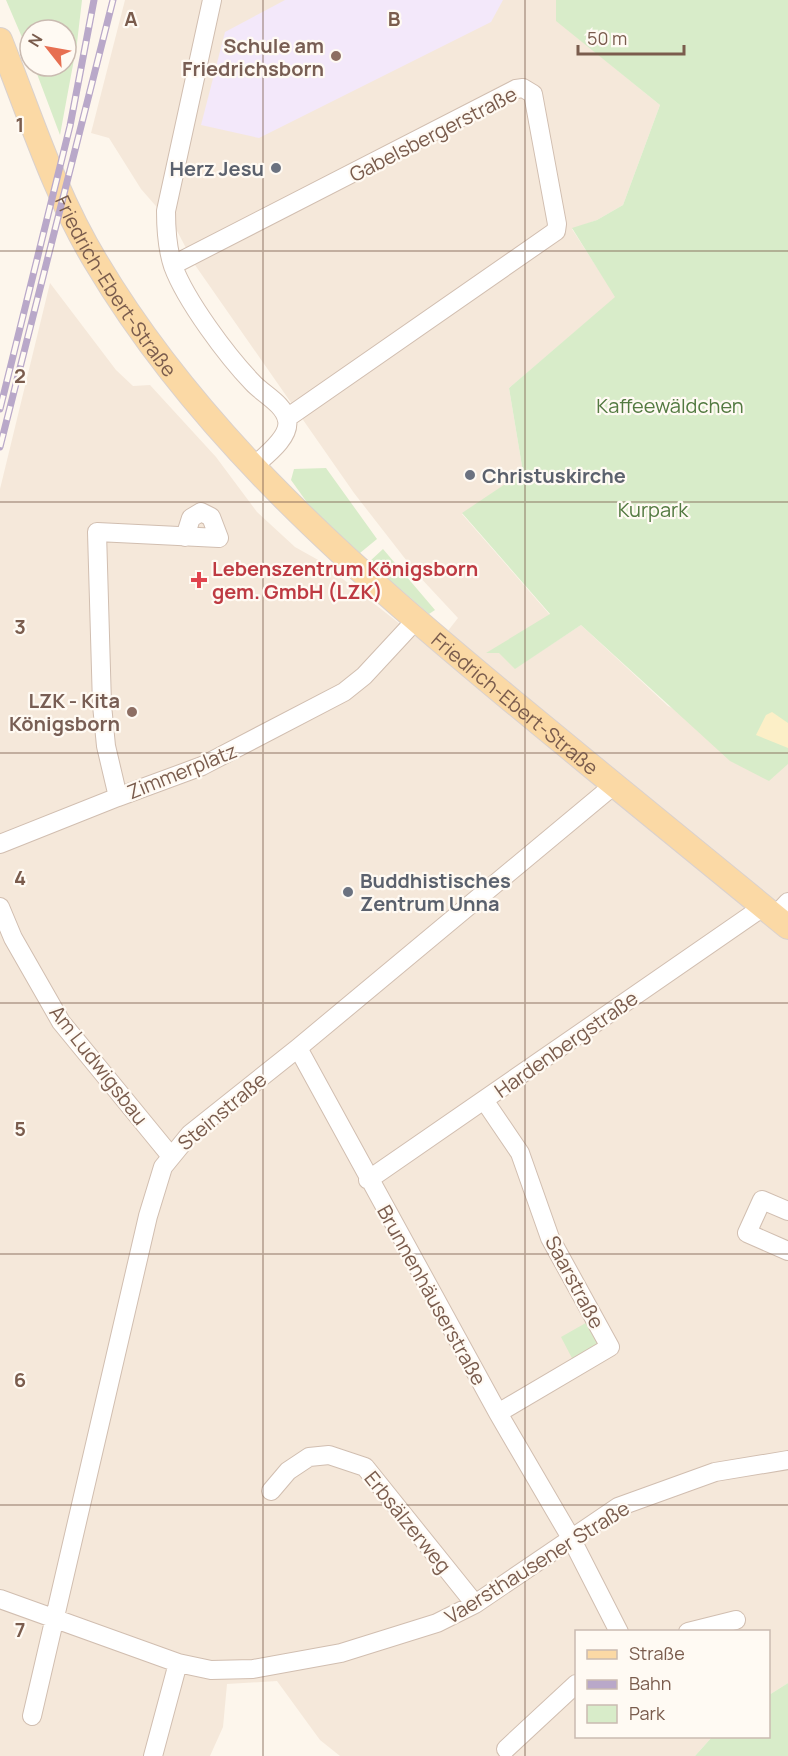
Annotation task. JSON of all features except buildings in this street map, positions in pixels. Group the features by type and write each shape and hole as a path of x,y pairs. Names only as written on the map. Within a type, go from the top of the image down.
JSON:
{"main road":[{"name":"Friedrich-Ebert-Straße","path":"0,40 74,224 96,264 158,353 254,466 318,533 415,621 614,785 779,913"}],"street":[{"path":"212,0 166,211 169,249 173,265 195,305 242,371 281,408 287,418 287,428 279,442 254,466"},
{"name":"Gabelsbergerstraße","path":"173,265 516,89 523,88 533,94 537,102 557,224 556,231 287,418"},
{"name":"Zimmerplatz","path":"185,537 97,532 102,705 106,746 118,797 202,766 344,692 364,676 415,621"},
{"name":"Steinstraße","path":"56,1618 148,1216 163,1167 170,1155 190,1134 298,1048 614,785"},
{"path":"0,844 118,797"},
{"name":"Am Ludwigsbau","path":"0,907 14,938 61,1022 170,1155"},
{"name":"Hardenbergstraße","path":"368,1180 484,1100 779,913"},
{"name":"Brunnenhäuserstraße","path":"298,1048 368,1180 498,1413 571,1538 618,1630"},
{"name":"Saarstraße","path":"484,1100 520,1153 550,1238 610,1347 498,1413"},
{"path":"788,1211 762,1200 747,1233 788,1251"},
{"name":"Erbsälzerweg","path":"271,1491 288,1471 309,1457 329,1455 365,1467 475,1604"},
{"name":"Vaersthausener Straße","path":"0,1599 178,1663 211,1670 253,1669 288,1664 375,1643 438,1623 475,1604 618,1507 715,1472 788,1460"},
{"path":"32,1716 56,1618"},
{"path":"696,1630 736,1620"},
{"path":"153,1756 178,1663"},
{"path":"506,1749 575,1685"}],"shaded area":[{"path":"125,0 556,0 557,21 660,105 623,205 597,220 572,229 616,297 509,388 523,472 462,514 550,615 515,668 581,625 668,706 788,764 788,1683 770,1694 770,1630 575,1630 575,1738 711,1738 695,1756 340,1756 320,1740 277,1681 227,1684 223,1727 210,1756 0,1756 0,489 50,283 116,370 133,386 150,385 216,457 257,512 295,547 320,561 433,650 458,618 417,574 354,493 195,265 176,229 141,189 109,138 91,133"},
{"path":"285,0 503,0 491,22 259,138 201,125 225,32"}],"green space":[{"path":"6,0 82,0 78,34 78,18 18,18 18,28"},
{"name":"Kurpark","path":"556,0 788,0 788,764 769,781 730,761 581,625 515,669 499,653 486,653 550,614 462,513 523,472 509,388 615,297 572,228 597,220 623,205 660,105 556,21"},
{"path":"39,78 71,78 60,135"},
{"path":"326,468 377,539 360,553 311,508 291,480 294,469"},
{"path":"383,549 435,610 429,614 369,562"},
{"path":"591,1320 601,1340 596,1349 574,1362 561,1337"},
{"path":"788,1683 788,1756 695,1756 711,1738 770,1738 770,1694"}],"sand":[{"path":"772,712 788,723 788,748 756,735 766,715"}],"railway":[{"path":"0,409 70,126 94,0"},
{"path":"0,447 113,0"}],"place":[{"name":"Schule am Friedrichsborn","path":"336,56"},
{"name":"Herz Jesu","path":"276,168"},
{"name":"Christuskirche","path":"470,475"},
{"name":"Lebenszentrum Königsborn gem. GmbH (LZK)","path":"199,580"},
{"name":"LZK - Kita Königsborn","path":"132,712"},
{"name":"Buddhistisches Zentrum Unna","path":"348,892"}],"park label":[{"name":"Kaffeewäldchen","path":"670,405"}]}
